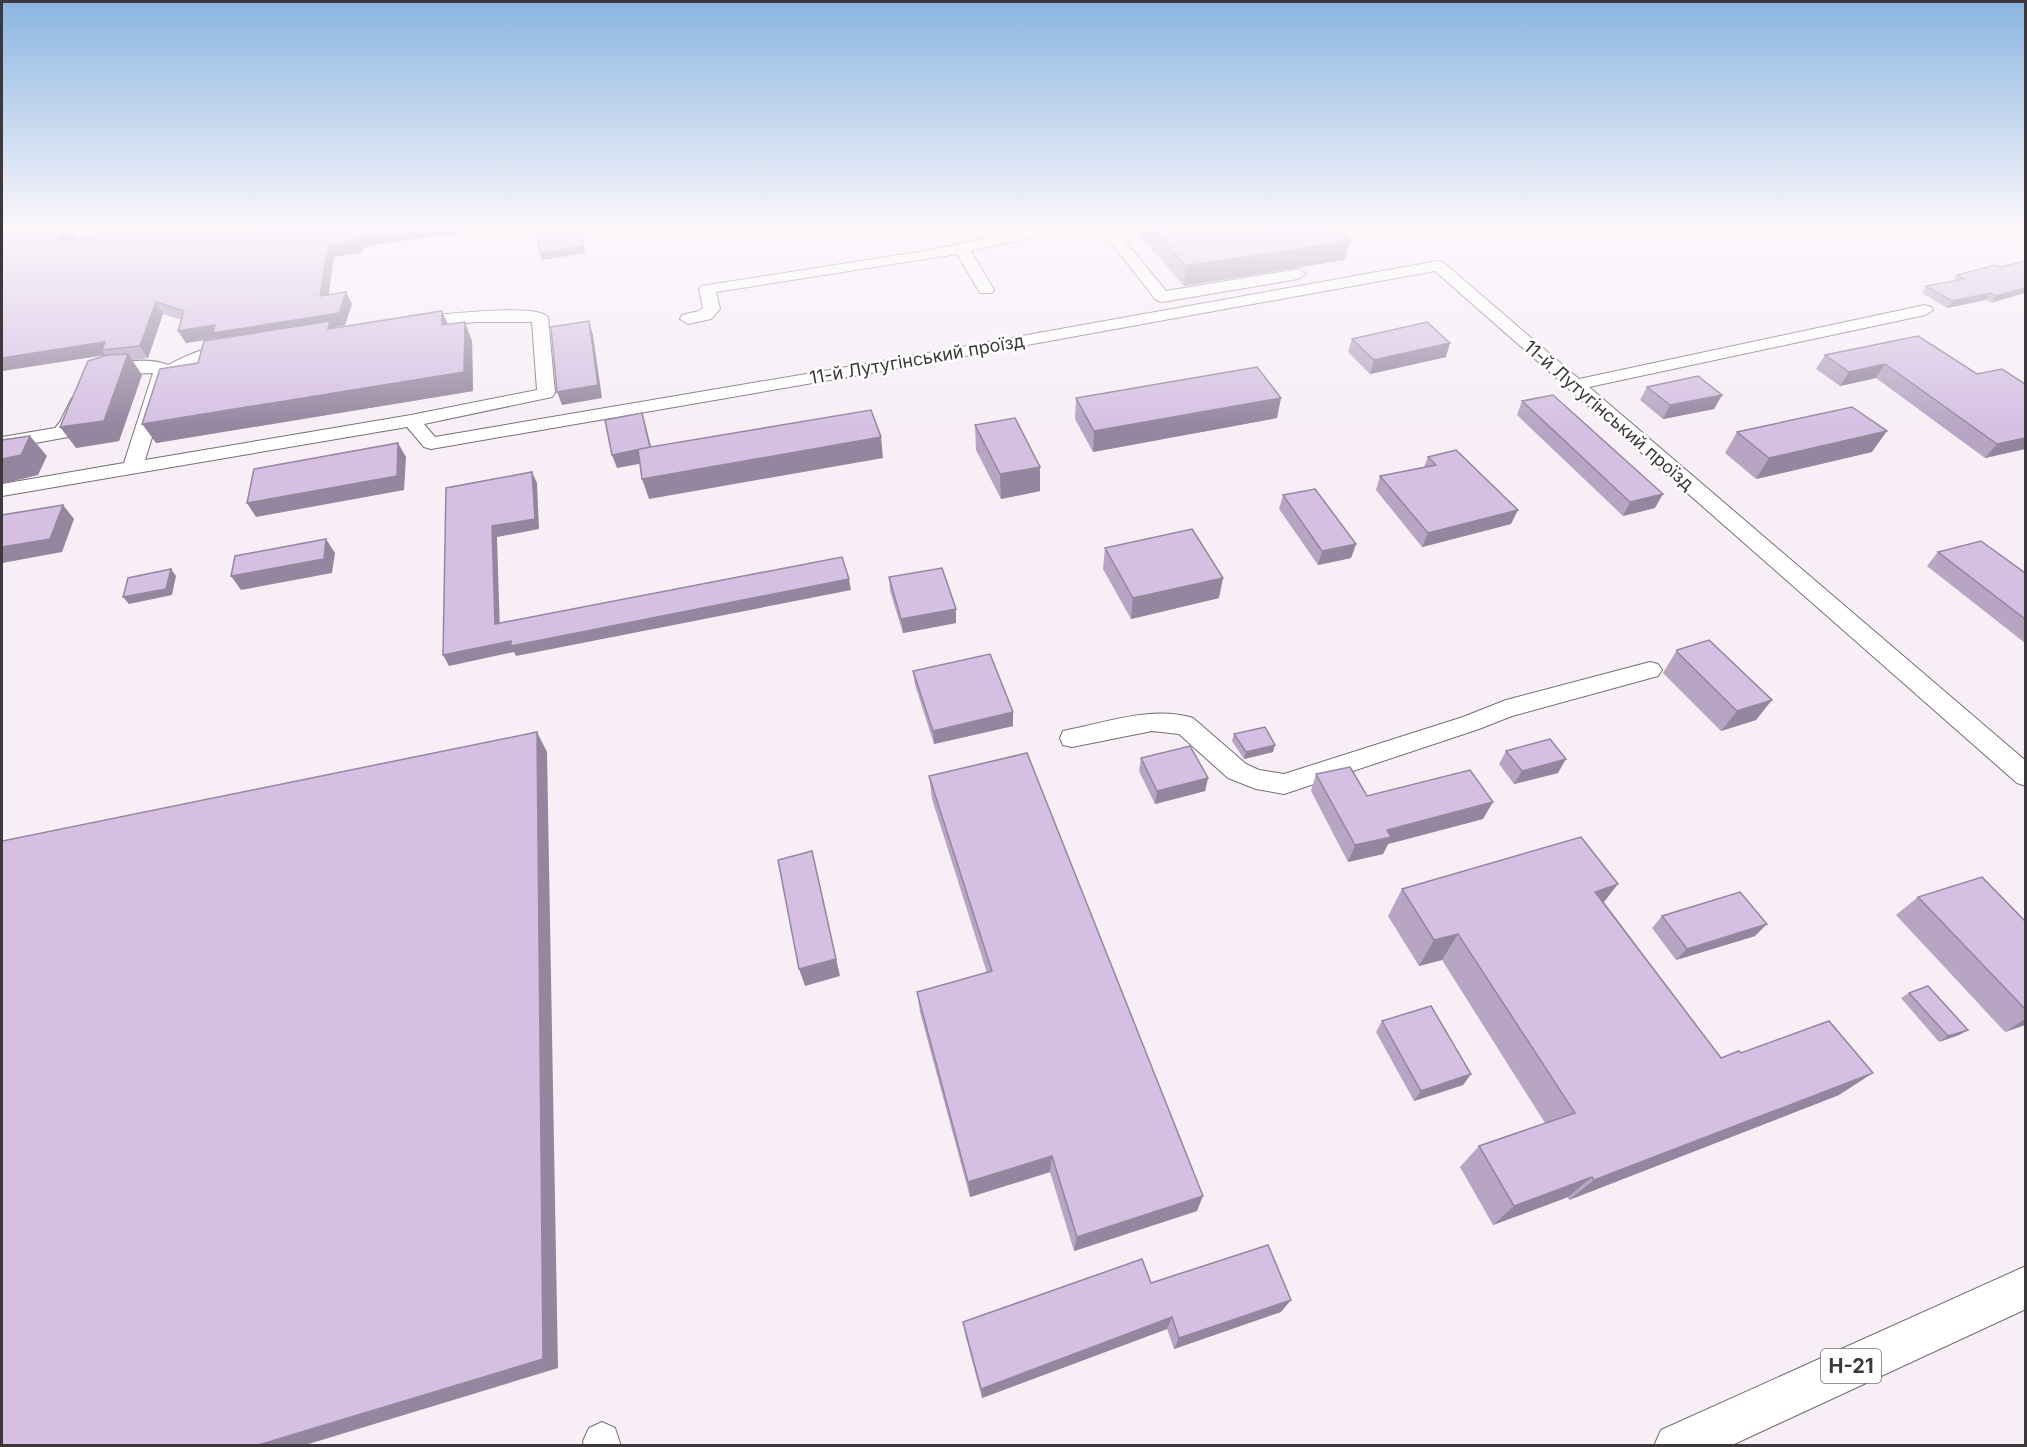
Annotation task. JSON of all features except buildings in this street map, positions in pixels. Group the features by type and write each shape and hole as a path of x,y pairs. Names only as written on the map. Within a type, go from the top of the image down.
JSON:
{"main road":[{"name":"Н-21","path":"1677,1446 2025,1287"}],"lane":[{"path":"688,319 705,315 712,309 708,294"},
{"path":"1159,294 1162,297 1183,294"},
{"name":"11-й Лутугінський проїзд","path":"411,420 431,443 900,363 1283,294"},
{"name":"11-й Лутугінський проїзд","path":"1470,294 2025,776"},
{"path":"1575,385 1925,310"},
{"path":"2,490 411,420 546,393 540,316 480,315 398,325"},
{"path":"162,376 198,356 245,349"},
{"path":"2,443 61,433 69,424 86,381 98,372 152,366 161,368 162,376 132,469"},
{"path":"1072,738 1152,722 1185,725 1237,771 1256,779 1284,784 1506,709 1650,670"}]}
